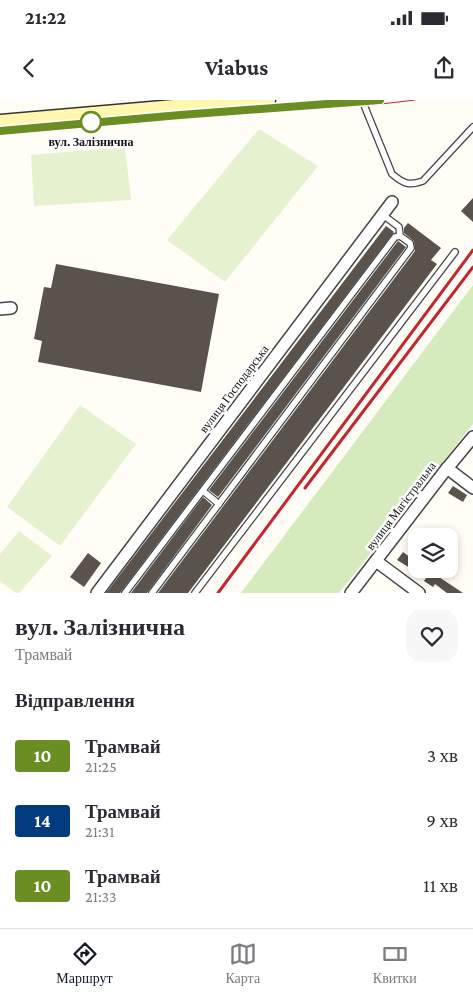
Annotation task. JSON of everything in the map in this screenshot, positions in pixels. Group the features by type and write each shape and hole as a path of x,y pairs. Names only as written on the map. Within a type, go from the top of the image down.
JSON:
{"main road":[{"path":"0,114 160,100"},
{"path":"0,123 267,100"}],"street":[{"name":"вулиця Господарська","path":"97,593 392,202"},
{"name":"вулиця Магістральна","path":"351,593 473,437"},
{"path":"447,468 473,488"},
{"path":"376,561 419,593"}],"lane":[{"path":"362,100 392,174 401,181 412,185 424,181 473,127"},
{"path":"152,593 411,248 410,243 400,236 399,227 382,215"},
{"path":"125,593 396,237 400,236"},
{"path":"195,593 454,252"},
{"path":"203,491 219,504"}],"green space":[{"path":"259,129 318,166 225,282 167,240"},
{"path":"125,147 131,200 34,206 31,155"},
{"path":"473,285 473,424 339,593 241,593"},
{"path":"80,405 136,444 60,546 7,507"},
{"path":"19,531 52,556 19,593 16,593 0,581 0,554"}],"building":[{"path":"473,198 473,222 461,211"},
{"path":"408,223 441,248 431,260 437,264 188,593 158,593 415,251 414,241 404,233 404,228"},
{"path":"386,226 394,232 120,593 106,593"},
{"path":"398,241 406,247 218,497 209,490"},
{"path":"56,264 219,294 201,392 38,362 42,341 34,339 44,287 51,288"},
{"path":"453,486 467,495 463,502 448,493"},
{"path":"203,497 212,505 147,593 131,593"},
{"path":"403,552 408,556 408,567 397,560"},
{"path":"88,553 101,563 84,587 70,577"},
{"path":"426,578 440,578 463,593 447,593 435,584 433,587 424,581"}],"tram line":[{"name":"10","path":"0,131 91,122 380,100"},
{"path":"0,134 247,113 364,106 415,100"}],"railway":[{"path":"218,593 473,250"},
{"path":"305,488 473,267"}],"place":[{"name":"вул. Залізнична","path":"91,122"}]}
